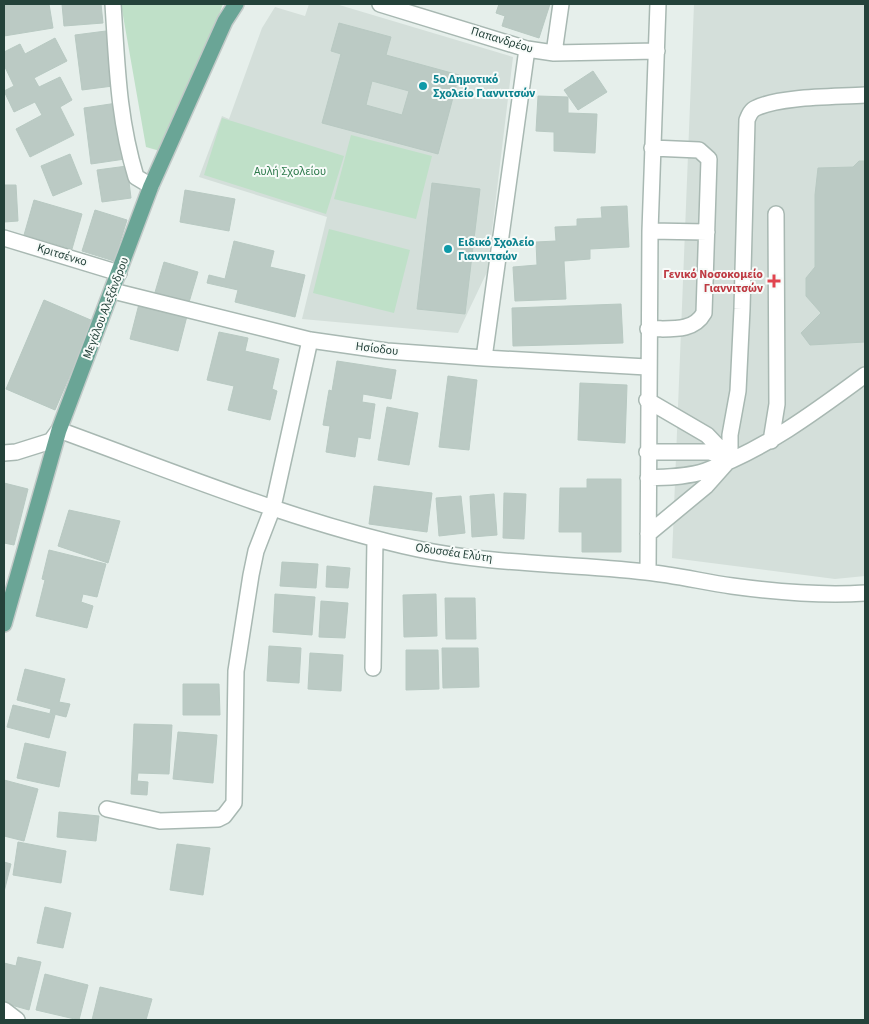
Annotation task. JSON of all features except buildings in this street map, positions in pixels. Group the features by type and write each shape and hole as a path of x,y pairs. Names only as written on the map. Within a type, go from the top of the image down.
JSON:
{"main road":[{"name":"Μεγάλου Αλεξάνδρου","path":"4,624 59,430 152,186 225,21 236,4"}],"street":[{"path":"113,4 119,107 127,148 136,177 152,186"},
{"name":"Παπανδρέου","path":"380,4 527,49 554,53 657,51"},
{"path":"554,53 561,4"},
{"path":"648,572 647,367 652,148 658,4"},
{"path":"484,358 527,49"},
{"path":"648,534 706,486 730,459 730,435 738,392 742,309 746,120 754,108 783,101 865,95"},
{"path":"648,329 689,327 700,320 706,307 707,155 699,150 652,148"},
{"path":"771,441 777,404 776,214"},
{"path":"650,231 707,232"},
{"name":"Κριτσένκο","path":"4,238 119,273"},
{"name":"Ησίοδου","path":"113,290 310,340 387,351 647,367"},
{"path":"107,809 171,822 218,819 231,810 234,794 238,659 256,551 273,507 310,340"},
{"path":"648,478 675,477 704,471 771,441 865,375"},
{"path":"647,400 707,435 730,459"},
{"path":"4,453 16,452 51,441 59,430"},
{"name":"Οδυσσέα Ελύτη","path":"59,430 273,507 375,539 464,556 648,572 732,586 810,593 865,593"},
{"path":"648,452 710,452 730,459"},
{"path":"372,668 375,539"},
{"path":"4,1010 17,1020"}],"shaded area":[{"path":"309,4 336,4 513,57 487,272 458,333 302,319 327,217 199,177 222,116 229,119 262,28 275,7 305,16"},
{"name":"Γενικό Νοσοκομείο Γιαννιτσών","path":"694,4 865,4 865,576 835,579 672,558"}],"green space":[{"path":"121,4 223,4 167,153 146,147"},
{"name":"Αυλή Σχολείου","path":"222,118 344,156 326,214 204,175"},
{"path":"351,135 432,156 416,219 334,199"},
{"path":"329,229 410,250 394,313 313,293"}],"place":[{"name":"5ο Δημοτικό Σχολείο Γιαννιτσών","path":"423,86"},
{"name":"Ειδικό Σχολείο Γιαννιτσών","path":"448,249"},
{"name":"Γενικό Νοσοκομείο Γιαννιτσών","path":"774,281"}]}
